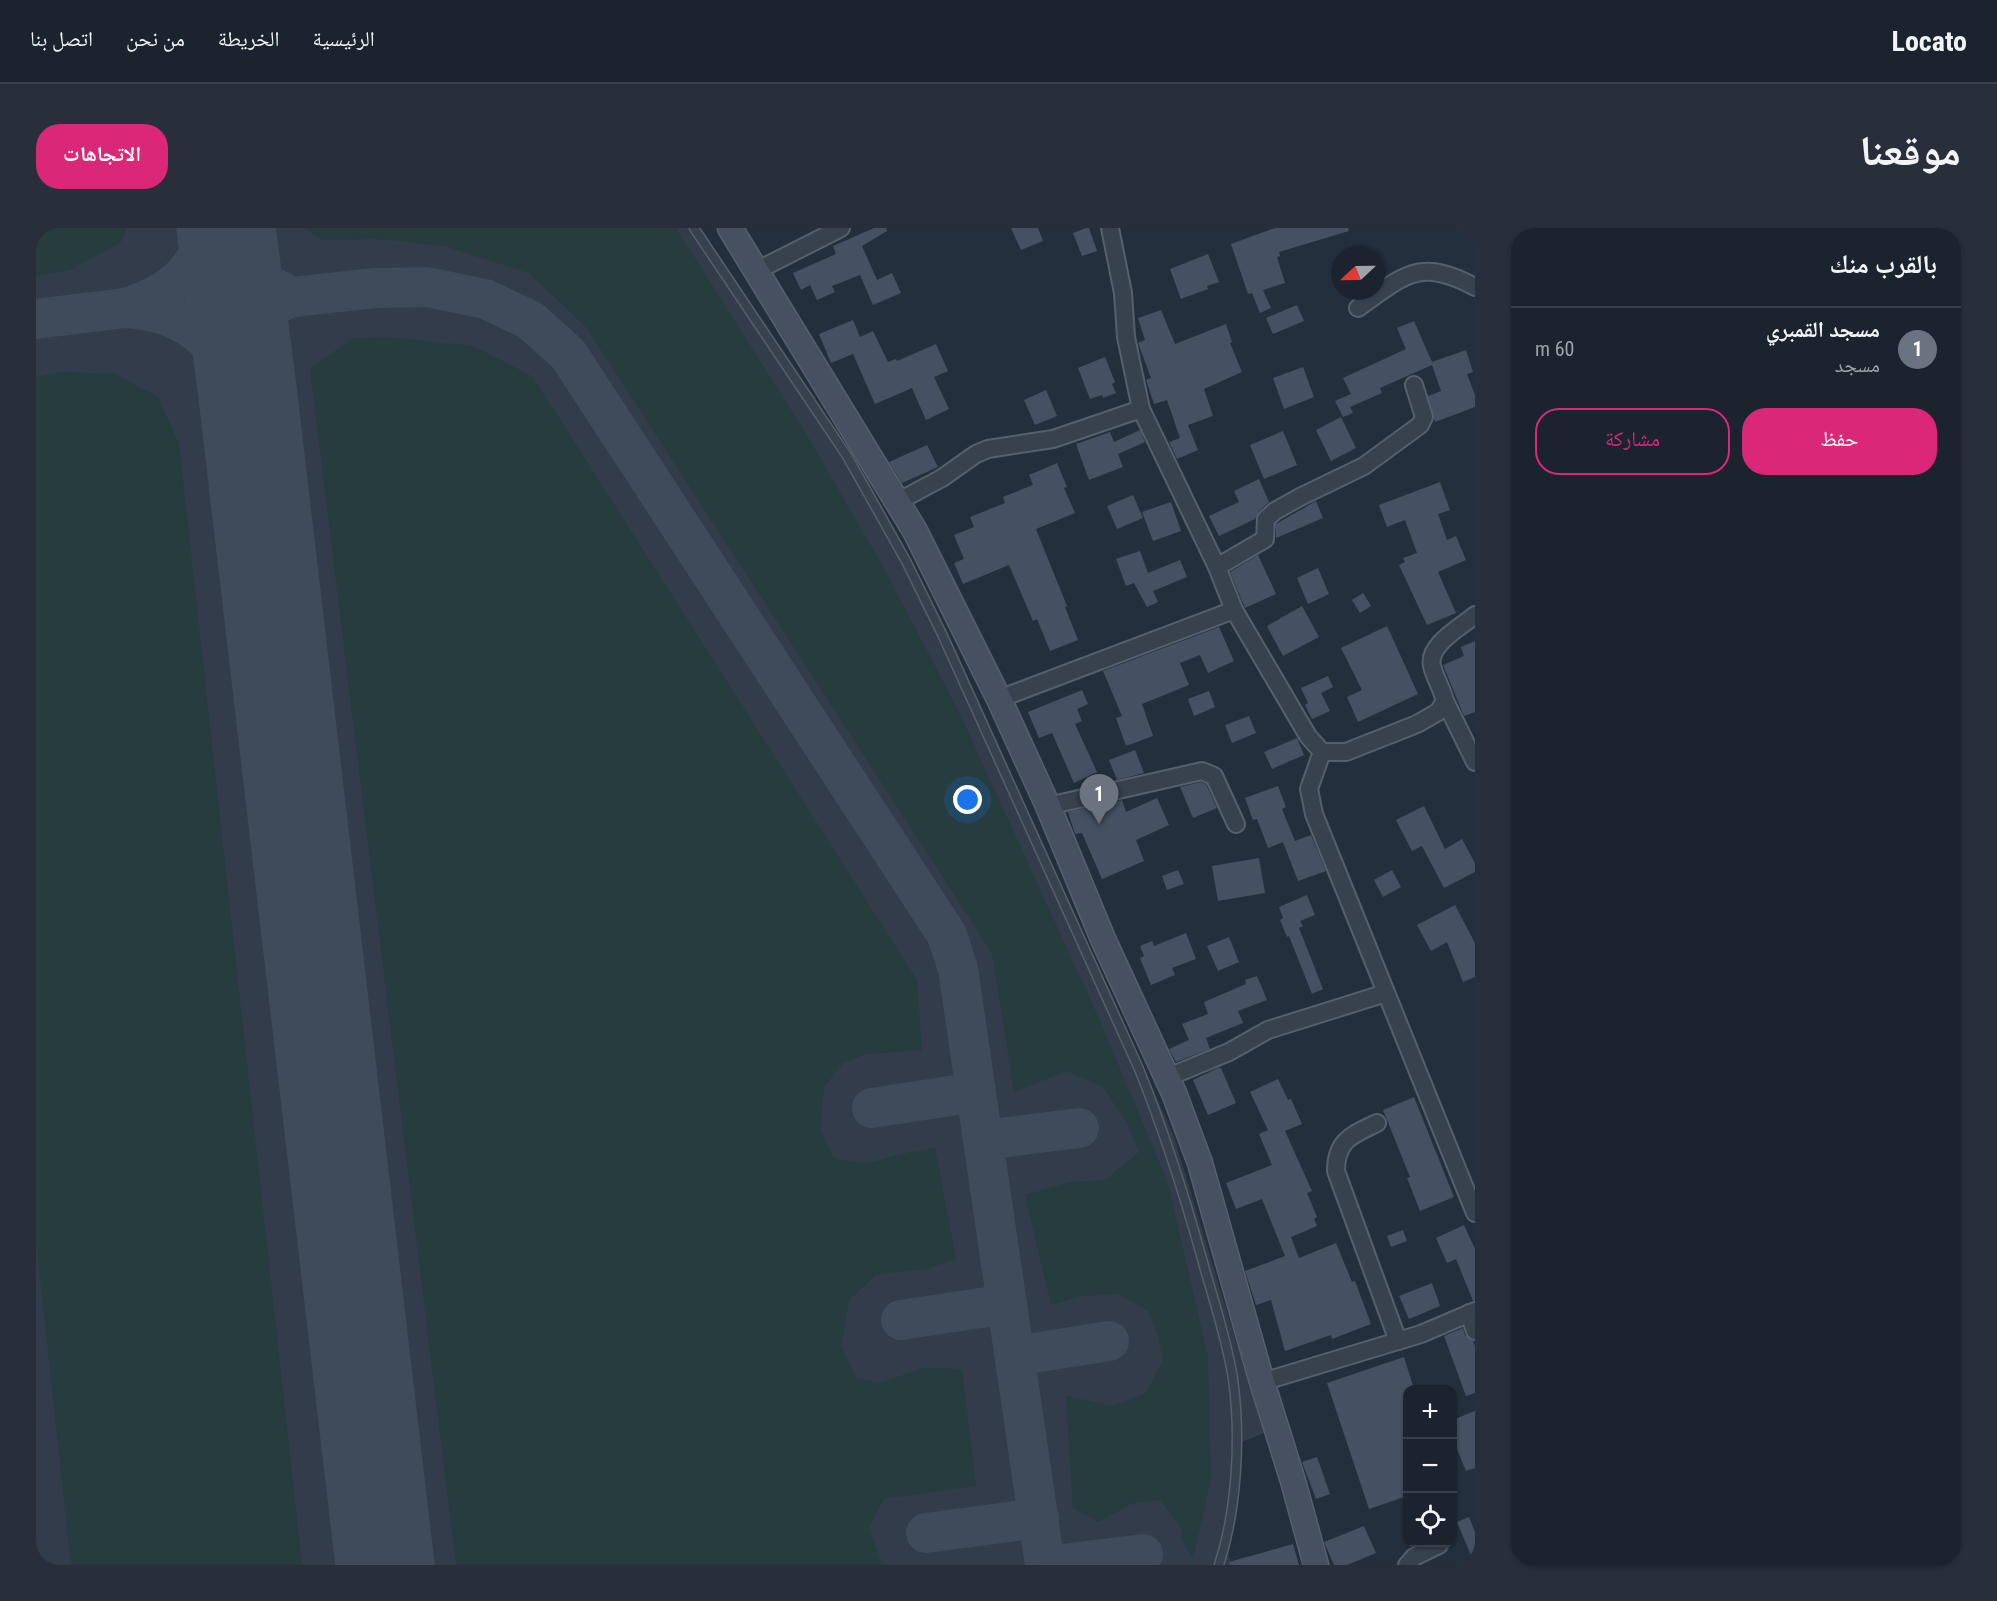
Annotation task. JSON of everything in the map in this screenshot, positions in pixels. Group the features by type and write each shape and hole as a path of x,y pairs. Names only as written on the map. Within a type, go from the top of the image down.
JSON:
{"main road":[{"path":"730,228 915,531 999,699 1048,806 1103,939 1166,1078 1200,1163 1316,1565"}],"street":[{"path":"756,271 841,228"},
{"path":"1110,228 1123,293 1126,337 1141,409 1217,567 1234,610 1308,736 1322,752 1346,752 1417,724 1438,712 1446,701"},
{"path":"1358,308 1403,276 1421,271 1438,271 1449,274 1475,287"},
{"path":"1217,567 1265,539 1266,519 1275,511 1364,466 1420,425 1424,417 1414,385"},
{"path":"897,502 942,478 976,454 988,449 1053,439 1141,409"},
{"path":"999,699 1234,610"},
{"path":"1475,615 1438,645 1431,664 1475,762"},
{"path":"1322,752 1309,789 1314,814 1475,1213"},
{"path":"1048,806 1202,771 1214,776 1236,824"},
{"path":"1166,1078 1229,1052 1268,1030 1386,993"},
{"path":"1377,1123 1352,1136 1339,1147 1336,1171 1398,1341"},
{"path":"1262,1382 1421,1334 1472,1312 1475,1331"},
{"path":"1407,1565 1414,1557 1435,1547"}],"lane":[{"path":"694,228 847,456 906,561 942,634 1129,1047 1155,1110 1184,1194 1224,1338 1233,1380 1236,1422 1233,1497 1219,1565"}],"shaded area":[{"path":"36,228 701,228 866,477 914,565 956,650 1173,1134 1264,1433 1237,1444 1237,1509 1228,1555 1232,1565 36,1565"}],"green space":[{"path":"36,228 127,228 121,242 70,270 36,276"},
{"path":"303,228 676,228 805,432 885,570 960,714 1100,1021 1168,1183 1208,1358 1211,1479 1193,1558 1181,1539 1182,1529 1160,1500 1133,1503 1098,1522 1073,1508 1066,1396 1113,1406 1146,1393 1163,1360 1158,1335 1148,1311 1118,1294 1083,1296 1051,1305 1025,1195 1070,1182 1105,1180 1139,1152 1126,1121 1103,1087 1066,1071 1014,1092 992,953 586,327 529,273 444,246 377,239 323,240"},
{"path":"388,337 473,346 533,377 917,980 922,1050 866,1054 843,1063 824,1087 820,1130 834,1158 865,1164 935,1148 956,1259 926,1269 876,1275 849,1300 841,1346 856,1378 880,1383 924,1368 962,1369 976,1486 884,1499 869,1527 880,1560 887,1565 456,1565 310,369 353,338"},
{"path":"62,372 115,374 158,397 179,444 302,1565 71,1565 36,1241 36,377"}],"building":[{"path":"874,228 886,228 887,231 862,246 877,280 892,273 901,293 873,305 860,275 832,286 835,292 817,300 810,285 801,290 793,273 836,254 833,246"},
{"path":"1011,228 1038,228 1043,241 1021,250"},
{"path":"1089,228 1097,251 1082,256 1073,233"},
{"path":"1275,228 1348,228 1349,231 1279,252 1280,256 1277,257 1285,283 1263,290 1271,308 1260,313 1252,293 1248,294 1231,244"},
{"path":"1208,254 1219,282 1207,286 1208,289 1181,299 1170,269"},
{"path":"1297,305 1304,321 1273,334 1266,318"},
{"path":"1161,310 1175,344 1226,324 1232,342 1230,343 1242,372 1204,389 1213,416 1188,425 1198,450 1177,459 1169,442 1180,438 1167,400 1154,404 1146,380 1151,378 1138,343 1145,340 1138,318"},
{"path":"853,320 860,337 873,331 888,362 896,359 897,361 936,344 948,371 934,377 949,409 926,420 912,388 875,404 853,354 831,363 819,334"},
{"path":"1414,321 1432,362 1466,350 1473,372 1467,374 1475,395 1475,407 1435,422 1428,396 1441,391 1432,365 1380,388 1382,393 1350,407 1353,413 1343,417 1335,401 1351,394 1343,378 1406,349 1397,328"},
{"path":"1105,357 1115,382 1112,384 1116,393 1103,398 1102,395 1090,399 1078,368"},
{"path":"1303,367 1314,397 1284,409 1273,378"},
{"path":"1046,390 1057,416 1035,425 1024,400"},
{"path":"1341,417 1356,448 1331,461 1316,430"},
{"path":"1140,430 1145,442 1118,454 1123,467 1089,480 1076,444 1110,432 1114,442"},
{"path":"1283,431 1297,465 1264,479 1250,445"},
{"path":"927,445 938,467 902,483 889,462"},
{"path":"1057,463 1067,487 1064,488 1075,513 1036,529 1078,640 1050,651 1037,619 1033,621 1009,565 963,584 954,563 964,559 954,535 974,527 970,517 1005,503 1003,497 1033,485 1029,475"},
{"path":"1259,479 1269,502 1259,511 1255,519 1219,536 1209,516 1239,502 1234,491"},
{"path":"1440,482 1450,510 1438,514 1447,540 1456,536 1466,560 1438,572 1456,613 1427,625 1399,565 1405,562 1403,558 1417,553 1405,520 1387,527 1379,505"},
{"path":"1133,495 1143,518 1117,529 1107,506"},
{"path":"1316,501 1323,518 1276,538 1276,524"},
{"path":"1171,502 1181,531 1153,541 1142,512"},
{"path":"1140,551 1148,573 1180,560 1187,577 1153,591 1158,602 1147,607 1134,583 1126,586 1116,559"},
{"path":"1258,555 1276,594 1245,608 1230,572"},
{"path":"1318,568 1329,594 1308,604 1297,578"},
{"path":"1363,593 1371,606 1360,613 1352,600"},
{"path":"1302,606 1319,637 1283,656 1267,626"},
{"path":"1387,626 1418,694 1358,722 1347,697 1362,690 1341,648"},
{"path":"1219,627 1234,661 1208,673 1200,655 1180,663 1189,685 1142,704 1153,736 1126,746 1116,718 1122,716 1103,671"},
{"path":"1475,641 1475,712 1464,716 1443,665 1464,656 1461,647"},
{"path":"1328,676 1333,687 1321,693 1330,711 1312,719 1305,705 1308,703 1301,688"},
{"path":"1082,690 1088,704 1077,709 1082,721 1075,724 1097,772 1074,783 1052,733 1039,738 1028,712"},
{"path":"1209,691 1215,707 1194,716 1188,699"},
{"path":"1249,716 1256,733 1232,743 1225,725"},
{"path":"1297,738 1304,755 1272,769 1264,752"},
{"path":"1135,750 1144,773 1117,780 1109,760"},
{"path":"1201,782 1206,784 1217,808 1193,818 1180,787"},
{"path":"1278,786 1286,807 1282,809 1295,841 1311,835 1326,871 1298,881 1283,842 1268,848 1257,819 1253,820 1245,798"},
{"path":"1157,798 1169,825 1136,840 1144,861 1102,879 1082,833 1075,834 1068,812 1093,806 1094,809 1122,800 1126,812"},
{"path":"1424,806 1445,849 1462,839 1475,863 1475,872 1444,888 1422,846 1412,851 1396,820"},
{"path":"1259,858 1265,893 1218,901 1212,866"},
{"path":"1178,870 1184,884 1167,890 1162,876"},
{"path":"1392,870 1401,887 1383,897 1374,880"},
{"path":"1307,895 1315,915 1300,921 1303,926 1299,928 1323,989 1312,994 1289,936 1287,937 1280,920 1283,918 1279,907"},
{"path":"1455,905 1475,943 1475,977 1463,982 1447,942 1431,951 1417,925"},
{"path":"1186,933 1196,959 1172,968 1175,975 1151,985 1140,958 1144,956 1140,946 1152,941 1154,946"},
{"path":"1229,937 1239,962 1218,971 1207,946"},
{"path":"1257,976 1267,1000 1238,1011 1243,1023 1206,1038 1210,1049 1176,1062 1169,1049 1189,1040 1182,1024 1208,1014 1204,1002 1246,984 1245,980"},
{"path":"1221,1068 1236,1103 1208,1115 1193,1080"},
{"path":"1278,1079 1288,1100 1291,1099 1302,1124 1285,1131 1312,1191 1307,1193 1317,1217 1314,1219 1317,1226 1291,1237 1299,1258 1336,1243 1352,1282 1355,1281 1371,1324 1332,1339 1331,1335 1285,1351 1271,1300 1256,1305 1245,1271 1285,1256 1262,1199 1236,1209 1226,1183 1272,1165 1259,1134 1268,1130 1250,1092"},
{"path":"1414,1097 1454,1197 1420,1211 1407,1178 1410,1177 1383,1110"},
{"path":"1464,1225 1475,1249 1475,1301 1473,1301 1456,1259 1447,1263 1436,1238"},
{"path":"1403,1230 1407,1241 1391,1247 1387,1236"},
{"path":"1432,1283 1440,1306 1409,1319 1399,1296"},
{"path":"1463,1328 1465,1335 1473,1341 1475,1346 1475,1393 1466,1396 1444,1336"},
{"path":"1404,1357 1413,1385 1403,1385 1403,1497 1369,1509 1327,1383"},
{"path":"1475,1411 1475,1468 1466,1471 1457,1449 1457,1418"},
{"path":"1317,1457 1330,1494 1316,1499 1302,1462"},
{"path":"1469,1517 1475,1532 1475,1565 1457,1522"},
{"path":"1364,1526 1376,1553 1347,1565 1334,1565 1324,1542"},
{"path":"1293,1544 1299,1565 1230,1565 1229,1562"}],"taxiway":[{"path":"210,228 196,258 179,280 155,296 125,308 166,315 182,322 209,343 247,388"},
{"path":"228,244 252,273 274,288 293,297 375,288 427,287 485,299 530,320 568,354 947,935 958,969 1045,1565"},
{"path":"244,363 264,317 278,304 293,297"},
{"path":"36,319 125,308"},
{"path":"872,1108 976,1092"},
{"path":"984,1140 1079,1128"},
{"path":"901,1320 1007,1304"},
{"path":"1015,1356 1109,1341"},
{"path":"926,1533 1039,1518"},
{"path":"1054,1565 1143,1554"}],"runway":[{"path":"226,228 247,388 385,1565"}],"place":[{"name":"مسجد القمبري","path":"1099,824"}]}
